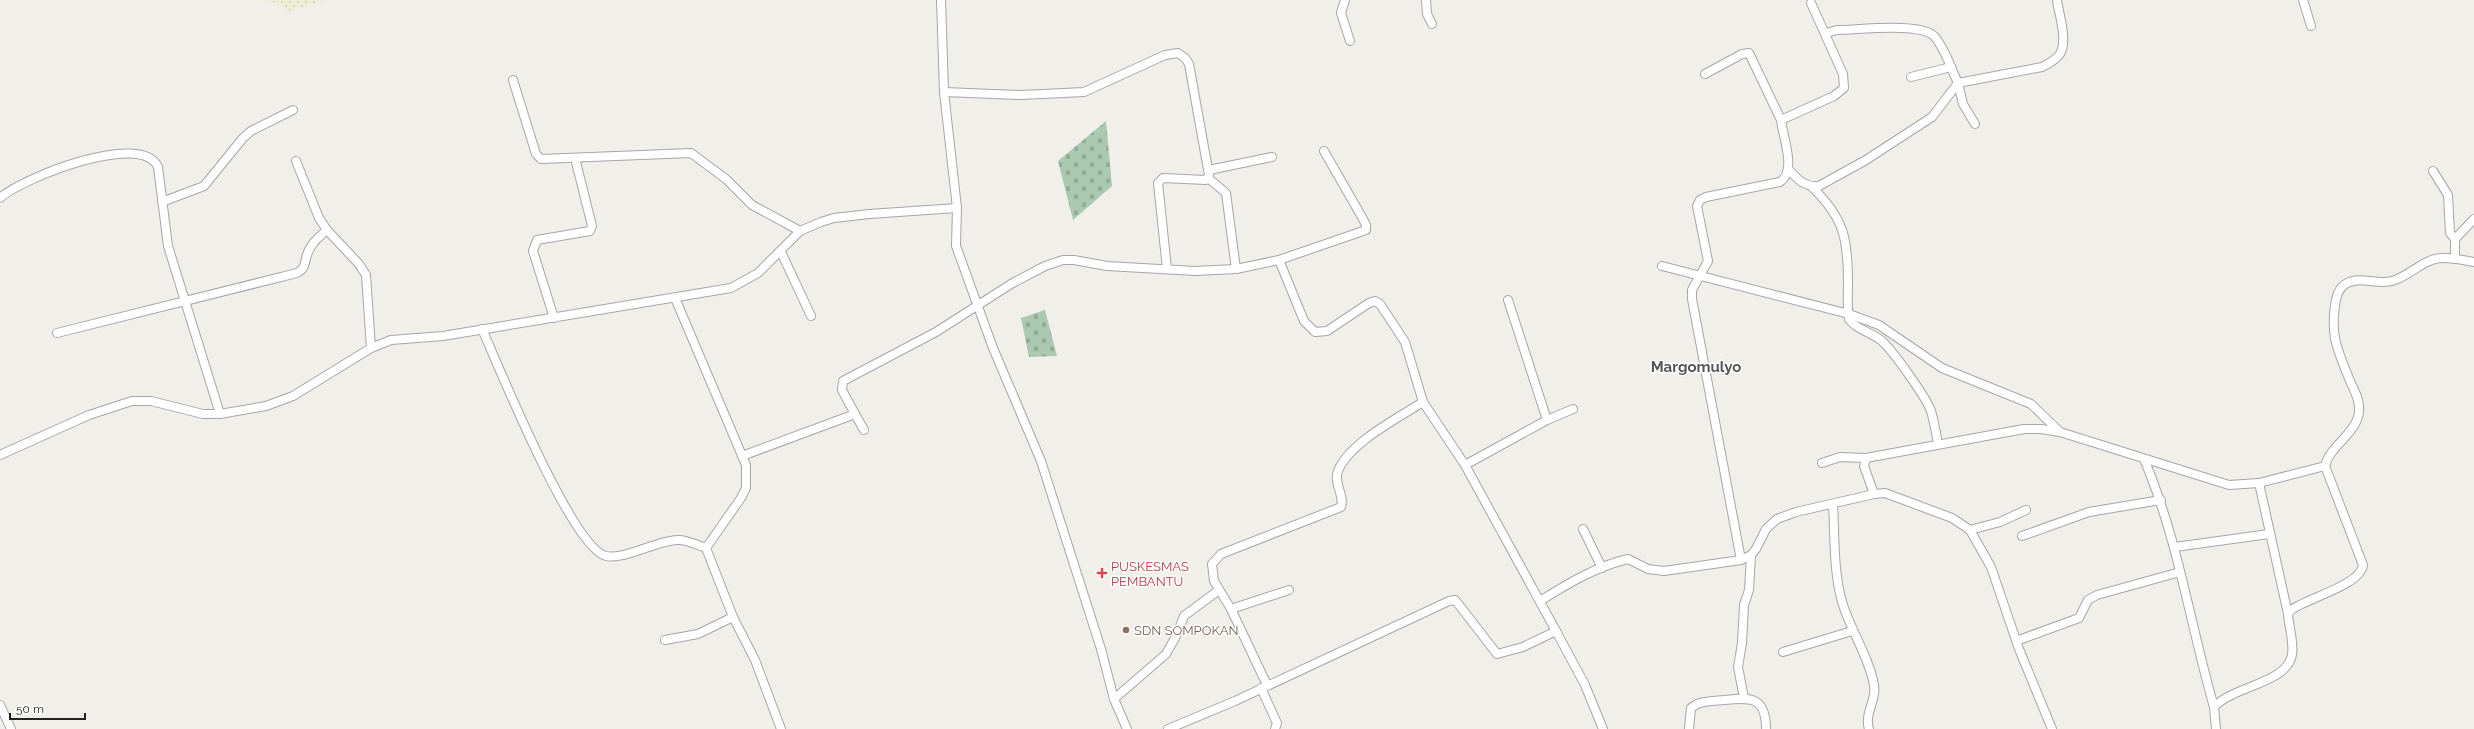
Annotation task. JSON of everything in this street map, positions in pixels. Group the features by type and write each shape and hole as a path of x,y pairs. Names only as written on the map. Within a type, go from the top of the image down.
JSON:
{"street":[{"path":"941,0 944,92 957,208 956,246 978,303 993,348 1041,461 1101,649 1114,699 1127,729"},
{"path":"1345,0 1341,14 1350,40"},
{"path":"1426,0 1427,14 1432,24"},
{"path":"1812,187 1819,186 1866,160 1932,117 1958,83 2042,67 2053,61 2060,54 2063,42 2057,0"},
{"path":"2303,0 2311,26"},
{"path":"1781,120 1834,96 1844,88 1844,74 1811,3"},
{"path":"1826,33 1837,30 1921,30 1935,37 1958,83 1963,104 1975,124"},
{"path":"1705,74 1742,54 1749,53 1781,120 1789,170 1786,179 1780,182 1700,200 1698,206 1708,261 1692,290 1692,299 1741,560"},
{"path":"944,92 1021,95 1084,92 1106,84 1134,68 1165,55 1178,54 1189,64 1209,174 1226,193 1236,269"},
{"path":"1911,78 1950,67"},
{"path":"513,80 536,154 541,159 547,160 691,153 726,179 752,205 800,231"},
{"path":"162,202 204,186 243,138 251,131 293,110"},
{"path":"864,430 842,390 843,381 936,332 978,303 1045,266 1063,260 1074,260 1107,266 1195,271 1236,269 1279,260 1366,230 1366,225 1363,219 1324,151"},
{"path":"0,198 8,190 30,178 79,162 117,153 129,153 150,157 156,163 168,246 220,414"},
{"path":"1166,269 1159,180 1206,180 1209,174 1272,157"},
{"path":"554,318 533,251 537,240 590,230 592,226 575,158"},
{"path":"296,161 319,218 327,230 359,264 366,275 371,348"},
{"path":"1789,170 1812,187 1828,202 1844,231 1848,255 1849,314 1851,321 1881,340 1891,350 1931,411 1938,444"},
{"path":"2433,171 2448,195 2450,231 2455,239 2455,259"},
{"path":"0,455 89,415 132,401 151,401 203,414 220,414 266,406 293,396 371,348 392,340 443,336 731,288 758,273 781,252 800,231 834,218 957,208"},
{"path":"2455,239 2474,219"},
{"path":"57,333 297,273 305,265 307,255 315,240 327,230"},
{"path":"781,252 811,316"},
{"path":"2288,614 2295,607 2354,580 2362,571 2363,566 2325,466 2330,453 2358,420 2360,410 2358,399 2338,351 2332,331 2336,296 2340,289 2347,283 2356,280 2384,283 2392,281 2434,258 2474,262"},
{"path":"1279,260 1304,321 1314,332 1327,331 1369,303 1375,301 1380,304 1405,342 1423,402 1465,465 1503,538 1540,601 1585,685 1603,729"},
{"path":"1662,266 1700,277 1849,314 1879,325 1942,368 2031,404 2060,432"},
{"path":"675,298 746,465 746,488 737,505 706,548"},
{"path":"1508,300 1547,420"},
{"path":"482,329 554,485 594,550 607,556 622,554 648,546 678,540 706,548"},
{"path":"1275,729 1277,723 1264,687 1231,609 1219,590 1212,569 1216,558 1341,507 1342,502 1336,483 1338,471 1353,450 1423,402"},
{"path":"1465,465 1547,420 1573,409"},
{"path":"742,456 855,414"},
{"path":"1822,463 1840,457 1866,458 2024,428 2060,432 2229,485 2259,483 2325,466"},
{"path":"1866,458 1864,466 1874,494"},
{"path":"2144,459 2162,500 2175,547 2214,707 2216,729"},
{"path":"2214,707 2228,694 2274,677 2282,671 2292,655 2288,614 2269,534 2259,483"},
{"path":"1744,698 1738,668 1742,643 1744,604 1749,590 1751,555 1766,529 1777,519 1796,512 1874,494 1885,493 1924,506 1952,518 1970,530 1991,567 2016,641 2052,729"},
{"path":"2022,536 2089,512 2162,500"},
{"path":"1833,504 1838,587 1852,631 1875,686 1875,697 1867,722 1869,729"},
{"path":"1970,530 2000,522 2026,510"},
{"path":"1583,529 1602,568"},
{"path":"2175,547 2269,534"},
{"path":"706,548 733,617 755,660 781,729"},
{"path":"1540,601 1567,584 1602,568 1628,560 1648,569 1664,571 1741,560 1751,555"},
{"path":"2016,641 2079,618 2088,600 2097,595 2180,572"},
{"path":"1114,699 1166,654 1176,636 1184,616 1219,590"},
{"path":"1231,609 1289,590"},
{"path":"1168,729 1183,726 1449,601 1455,600 1497,654 1523,647 1556,631"},
{"path":"665,640 698,634 733,617"},
{"path":"1783,652 1852,631"},
{"path":"1689,729 1691,708 1696,704 1744,698 1755,700 1761,705 1765,714 1766,729"},
{"path":"0,705 11,729"}],"green space":[{"path":"257,0 327,0 289,11 273,2"},
{"path":"1106,121 1112,186 1073,220 1058,161"},
{"path":"1045,310 1057,356 1029,357 1021,318"}],"place":[{"name":"PUSKESMAS PEMBANTU","path":"1102,573"},
{"name":"SDN SOMPOKAN","path":"1126,630"}],"district":[{"name":"Margomulyo","path":"1696,367"}]}
